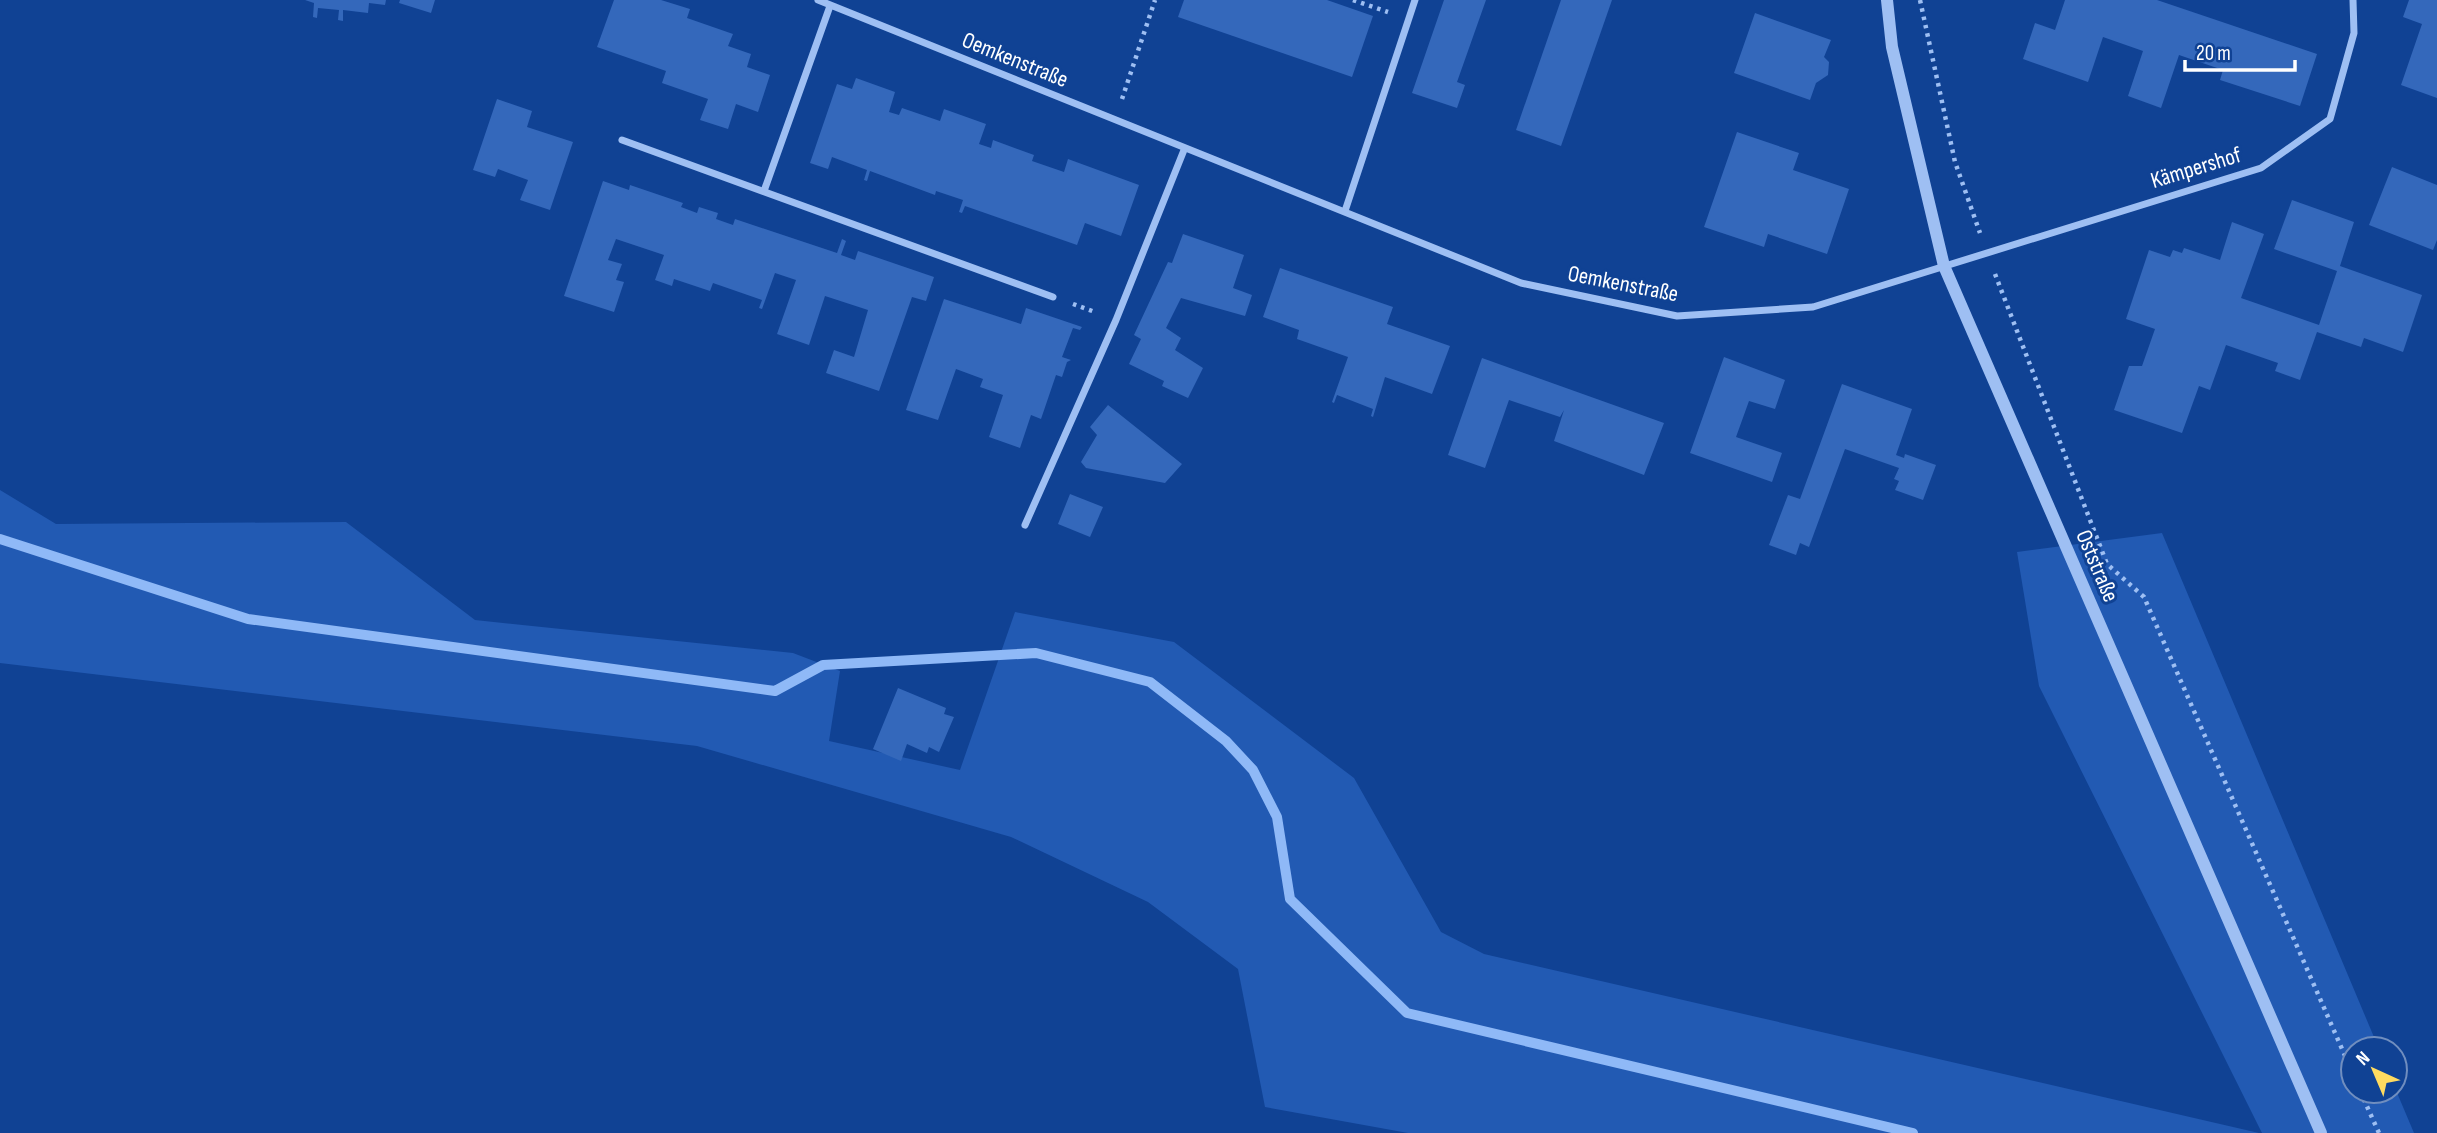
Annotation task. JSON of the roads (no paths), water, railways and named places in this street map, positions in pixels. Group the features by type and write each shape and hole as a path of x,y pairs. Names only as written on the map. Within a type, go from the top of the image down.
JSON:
{"street":[{"name":"Oemkenstraße","path":"818,0 1521,284 1677,316 1813,307 1944,266"},
{"path":"1345,211 1415,0"},
{"name":"Oststraße","path":"1887,0 1892,47 1944,266 2321,1133"},
{"name":"Kämpershof","path":"1944,266 2261,168 2330,119 2354,33 2353,0"},
{"path":"764,191 830,6"},
{"path":"622,140 1053,297"},
{"path":"1026,525 1116,320 1184,150"}],"waterway":[{"path":"0,539 248,619 775,691 823,665 1036,653 1150,682 1226,741 1253,770 1277,817 1290,899 1407,1013 1913,1133"}]}
